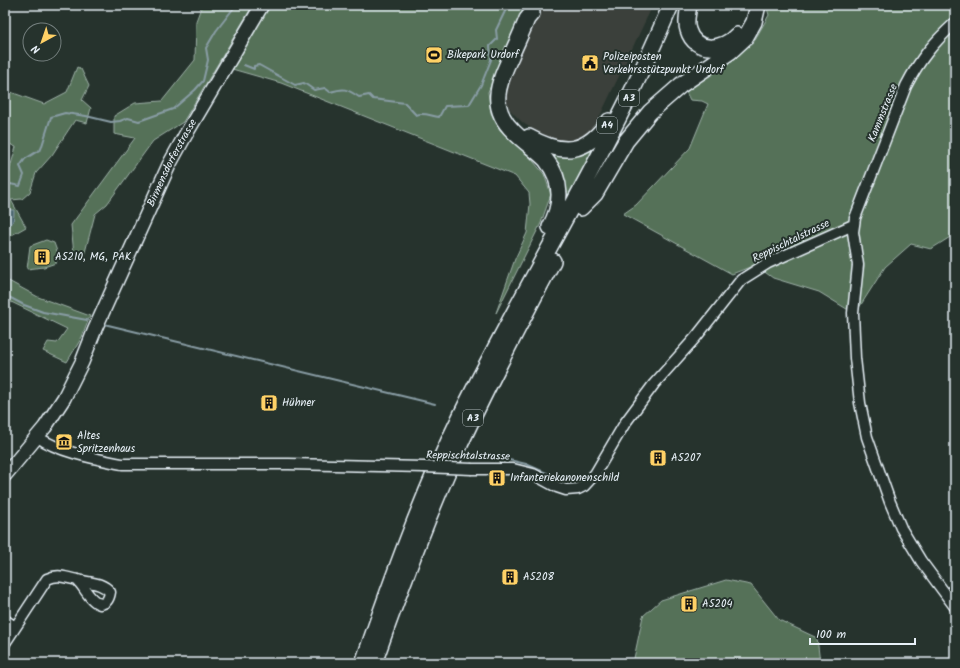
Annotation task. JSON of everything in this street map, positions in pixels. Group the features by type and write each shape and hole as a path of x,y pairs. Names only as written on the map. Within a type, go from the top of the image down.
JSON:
{"highway":[{"name":"A3","path":"363,663 392,581 431,483 460,416 528,285 610,134 646,62 671,5"},
{"name":"A3","path":"374,663 423,530 456,455 516,330 638,100 682,5"},
{"path":"689,5 687,22 689,34 699,44 705,47 713,48 728,43 734,38 745,22 749,5"},
{"name":"A4","path":"582,208 595,194 626,141 650,112 681,85 731,51 745,38 754,22 758,5"},
{"path":"528,285 528,269 553,222 559,206 559,184 540,148 509,120 505,112 502,95 505,77 534,9"},
{"name":"A4","path":"540,148 573,149 589,143 597,138 611,119 630,84 646,62"}],"main road":[{"name":"Birmensdorferstrasse","path":"5,475 38,437 57,411 82,362 95,328 169,165 262,5"}],"street":[{"name":"Kammstrasse","path":"853,225 906,86 917,66 936,41 955,23"},
{"name":"Reppischtalstrasse","path":"38,437 52,445 70,451 101,460 122,464 289,464 513,469 533,474 566,490 578,489 584,486 595,474 625,423 654,384 696,337 741,280 768,263 853,225"},
{"path":"853,225 858,265 853,313 858,389 867,437 890,502 901,528 934,580 955,607"},
{"path":"5,643 47,579 53,576 66,576 78,581"},
{"path":"5,620 15,627"}],"shaded area":[{"path":"541,5 653,5 599,118 584,136 574,142 563,143 543,136 523,123 510,110 505,97 507,82"}],"green space":[{"path":"202,5 253,5 183,122 153,141 107,204 95,214 84,256 79,257 74,254 71,225 135,138 114,134 114,116 135,103 162,101 195,60 196,21"},
{"path":"268,5 525,5 488,92 491,113 500,130 528,155 544,174 551,194 541,223 496,313 515,259 527,233 530,204 529,193 515,176 281,83 232,69"},
{"path":"766,5 955,5 955,234 931,249 911,244 885,267 855,314 819,292 773,278 755,265 732,274 623,214 636,205 690,148 708,104 702,101 690,100 686,92 753,43 769,15"},
{"path":"77,67 81,69 89,86 82,100 91,108 87,123 75,120 52,155 36,173 30,192 22,199 11,200 26,227 10,236 5,262 5,170 10,168 16,147 5,142 5,90 44,104 67,92"},
{"path":"596,145 567,199 563,181 543,148"},
{"path":"46,240 54,243 58,254 56,263 44,267 27,269 30,246"},
{"path":"5,279 38,297 90,316 82,337 67,362 43,351 48,342 57,343 67,329 5,299"},
{"path":"726,580 751,585 779,620 817,638 820,663 633,663 643,616 661,600"}],"water":[{"path":"14,210 14,219 10,225 5,227 5,211"}],"waterway":[{"path":"5,188 10,184 20,186 24,175 20,166 25,159 41,149 51,117 65,113 111,122 128,118 139,121 173,109 203,81 208,60 206,48 216,31 236,5"},
{"path":"244,65 254,69 254,66 259,65 295,85 304,83 314,90 325,88 330,92 345,90 359,97 369,95 373,99 405,103 416,115 424,114 439,117 445,106 469,105 481,85 491,60 490,46 497,39 496,30 508,5"},
{"path":"5,295 24,305 43,312 87,320"},
{"path":"104,324 435,404"},
{"path":"493,456 526,464 560,479 570,481 588,476"}],"place":[{"name":"Bikepark Urdorf","path":"434,55"},
{"name":"Polizeiposten Verkehrsstützpunkt Urdorf","path":"590,63"},
{"name":"A5210, MG, PAK","path":"42,257"},
{"name":"Hühner","path":"269,403"},
{"name":"Altes Spritzenhaus","path":"64,442"},
{"name":"A5207","path":"658,458"},
{"name":"Infanteriekanonenschild","path":"497,478"},
{"name":"A5208","path":"510,577"},
{"name":"A5204","path":"689,604"}]}
